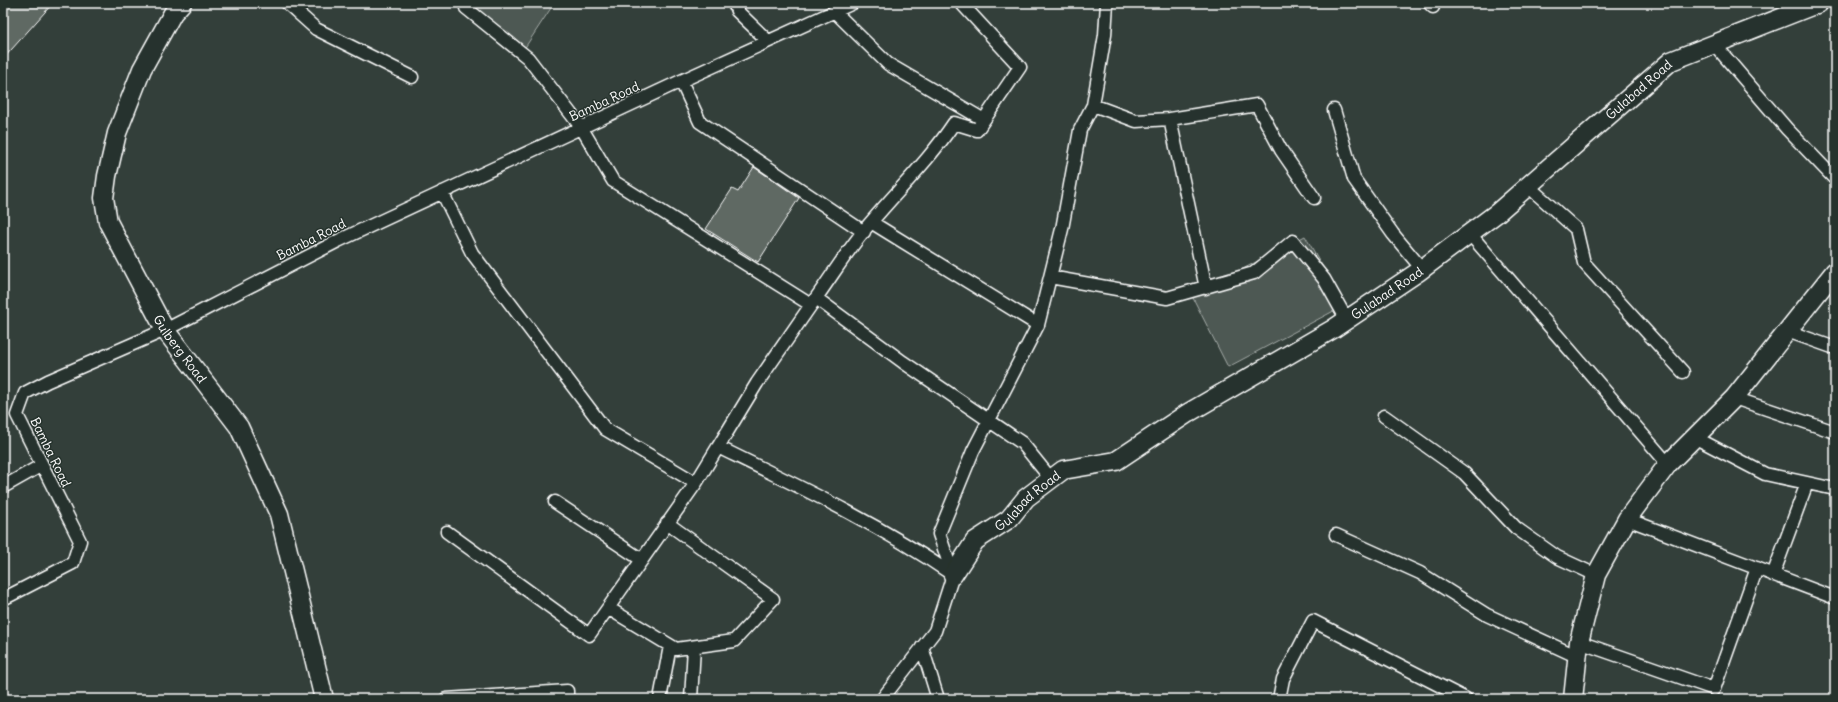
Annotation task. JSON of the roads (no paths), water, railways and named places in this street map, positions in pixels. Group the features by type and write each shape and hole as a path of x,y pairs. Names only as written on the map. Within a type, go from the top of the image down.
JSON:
{"street":[{"name":"Gulberg Road","path":"182,3 173,13 142,69 118,133 107,176 104,198 108,222 165,330 239,427 279,514 324,699"},
{"path":"287,3 316,29 412,77"},
{"path":"734,3 737,11 768,41"},
{"name":"Bamba Road","path":"3,599 73,563 80,542 17,415 25,393 48,381 165,330 338,241 442,192 680,81 853,3"},
{"path":"447,532 589,635 696,483 757,383 867,227 941,142 954,123 977,130 1020,67 961,3"},
{"path":"882,699 935,631 953,575 939,534 970,458 988,420 1038,325 1062,229 1080,130 1093,105 1105,35 1107,3"},
{"name":"Gulabad Road","path":"953,575 976,541 1009,519 1026,498 1062,470 1116,461 1188,413 1347,320 1422,269 1470,234 1528,186 1671,61 1819,3"},
{"path":"466,8 528,58 581,127 613,181 814,302 903,362 1022,443 1051,479"},
{"path":"834,12 888,64 984,120"},
{"path":"1715,45 1787,129 1835,179"},
{"path":"680,81 700,122 867,227 1038,325"},
{"path":"1093,105 1136,121 1170,118 1257,106 1281,150 1314,198"},
{"path":"1334,110 1354,179 1393,234 1422,269"},
{"path":"1170,118 1206,288"},
{"path":"1528,186 1576,229 1584,263 1683,372"},
{"path":"442,192 472,253 605,429 696,483"},
{"path":"1470,234 1668,464"},
{"path":"1050,277 1167,298 1254,273 1293,241 1324,279 1347,320"},
{"path":"1573,699 1578,649 1596,575 1627,519 1668,464 1734,398 1834,275"},
{"path":"1787,331 1835,348"},
{"path":"1734,398 1835,432"},
{"path":"1384,416 1464,473 1516,528 1557,557 1596,575"},
{"path":"1694,437 1765,474 1835,490"},
{"path":"718,447 808,491 913,548 953,575"},
{"path":"3,487 42,466"},
{"path":"1774,575 1807,483"},
{"path":"555,502 642,560"},
{"path":"1627,519 1835,598"},
{"path":"608,608 676,649 734,641 773,599 667,523"},
{"path":"1336,536 1420,573 1487,615 1578,649 1717,694 1757,568"},
{"path":"1279,699 1283,679 1313,621 1466,699"},
{"path":"660,699 670,646"},
{"path":"691,699 694,647"},
{"path":"922,647 938,699"},
{"path":"446,699 567,691 567,699"}]}
